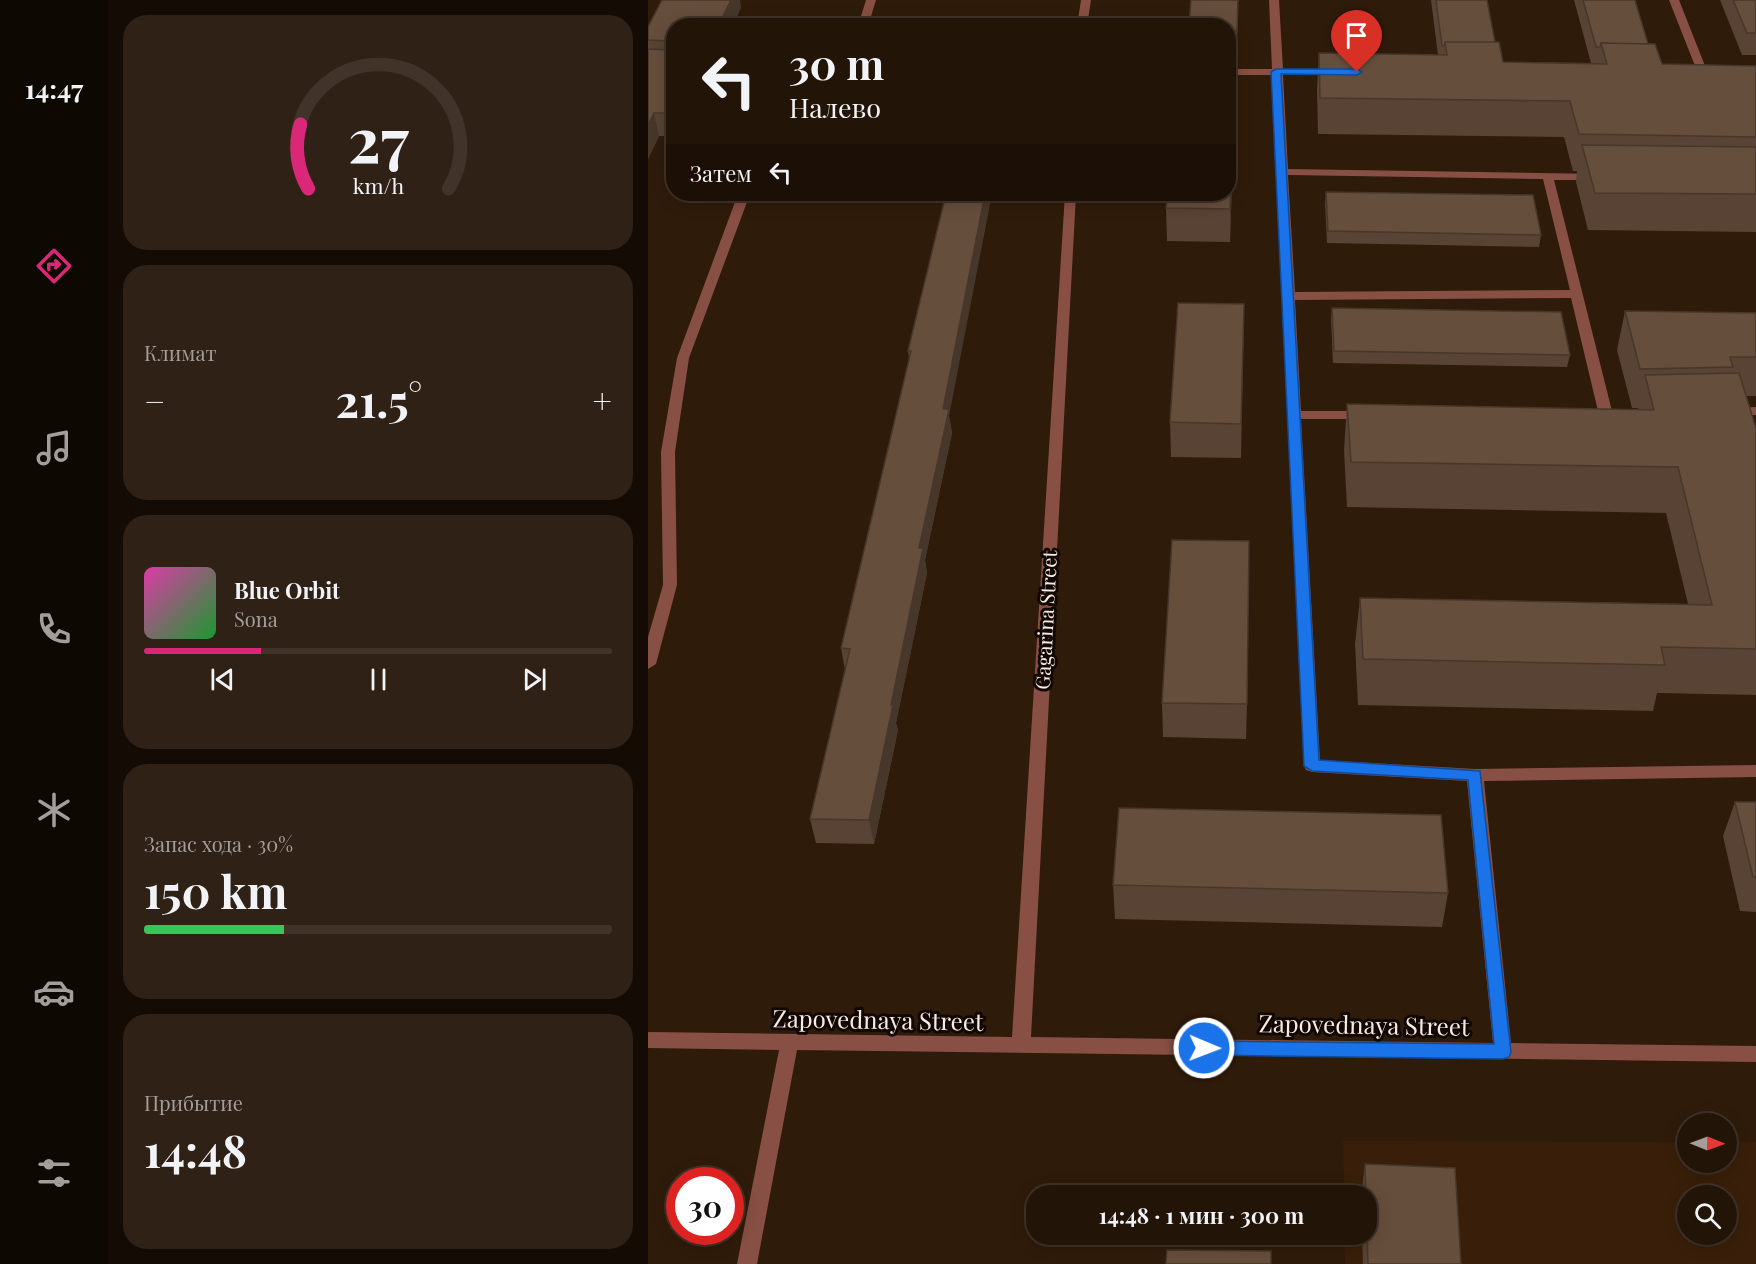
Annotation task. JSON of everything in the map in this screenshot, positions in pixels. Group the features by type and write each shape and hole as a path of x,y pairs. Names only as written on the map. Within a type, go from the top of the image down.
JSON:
{"street":[{"path":"865,18 871,0"},
{"path":"1083,18 1086,0"},
{"path":"1275,0 1276,72 1312,766 1475,775 1756,771"},
{"path":"1674,0 1704,76"},
{"path":"1236,72 1346,72"},
{"path":"1281,172 1605,177"},
{"path":"1548,177 1606,414"},
{"path":"648,664 670,585 668,452 683,358 741,201"},
{"name":"Gagarina Street","path":"1021,1046 1070,201"},
{"path":"1288,296 1576,294"},
{"path":"1721,412 1756,411"},
{"path":"1294,415 1378,415"},
{"path":"1475,775 1503,1052"},
{"name":"Zapovednaya Street","path":"648,1040 789,1044 1756,1054"},
{"path":"747,1264 789,1044"}],"shaded area":[{"path":"1343,1141 1677,1142 1677,1173 1737,1173 1737,1142 1756,1142 1756,1264 1345,1264 1344,1245 1377,1245 1377,1185 1344,1185"}],"building":[{"path":"662,0 731,0 722,18 666,18 666,41 648,40 648,27"},
{"path":"1191,0 1238,0 1237,31 1236,18 1190,18"},
{"path":"1436,0 1487,0 1495,42 1445,42 1442,46"},
{"path":"1583,0 1635,0 1648,44 1601,43 1600,47 1596,47"},
{"path":"1733,0 1756,0 1756,33 1747,33"},
{"path":"1445,42 1499,42 1503,62 1607,64 1601,43 1655,44 1662,64 1756,66 1756,137 1579,134 1570,101 1320,98 1319,53 1447,55"},
{"path":"648,49 666,50 666,113 654,113 648,125"},
{"path":"1582,145 1756,147 1756,194 1595,193"},
{"path":"1326,192 1533,195 1541,235 1328,231"},
{"path":"944,201 984,201 943,409 949,409 919,548 923,548 869,820 810,819 850,649 841,648 911,351 908,351"},
{"path":"1167,201 1230,201 1230,209 1166,208"},
{"path":"1178,303 1244,304 1241,424 1170,422"},
{"path":"1332,308 1561,312 1570,355 1334,351"},
{"path":"1625,311 1756,313 1756,357 1730,357 1733,367 1640,369"},
{"path":"1739,373 1756,428 1756,649 1661,647 1665,665 1363,659 1360,598 1712,605 1678,467 1351,462 1347,404 1654,410 1645,375"},
{"path":"1172,540 1249,541 1247,704 1162,703"},
{"path":"1735,802 1756,802 1756,877 1753,877"},
{"path":"1119,808 1441,815 1448,893 1113,885"},
{"path":"1365,1164 1455,1168 1461,1264 1368,1264 1367,1245 1377,1245 1377,1185 1366,1185"},
{"path":"1167,1250 1271,1251 1271,1264 1166,1264"}],"route":[{"path":"1204,1048 1503,1052 1475,775 1312,766 1276,72 1357,72"}]}
